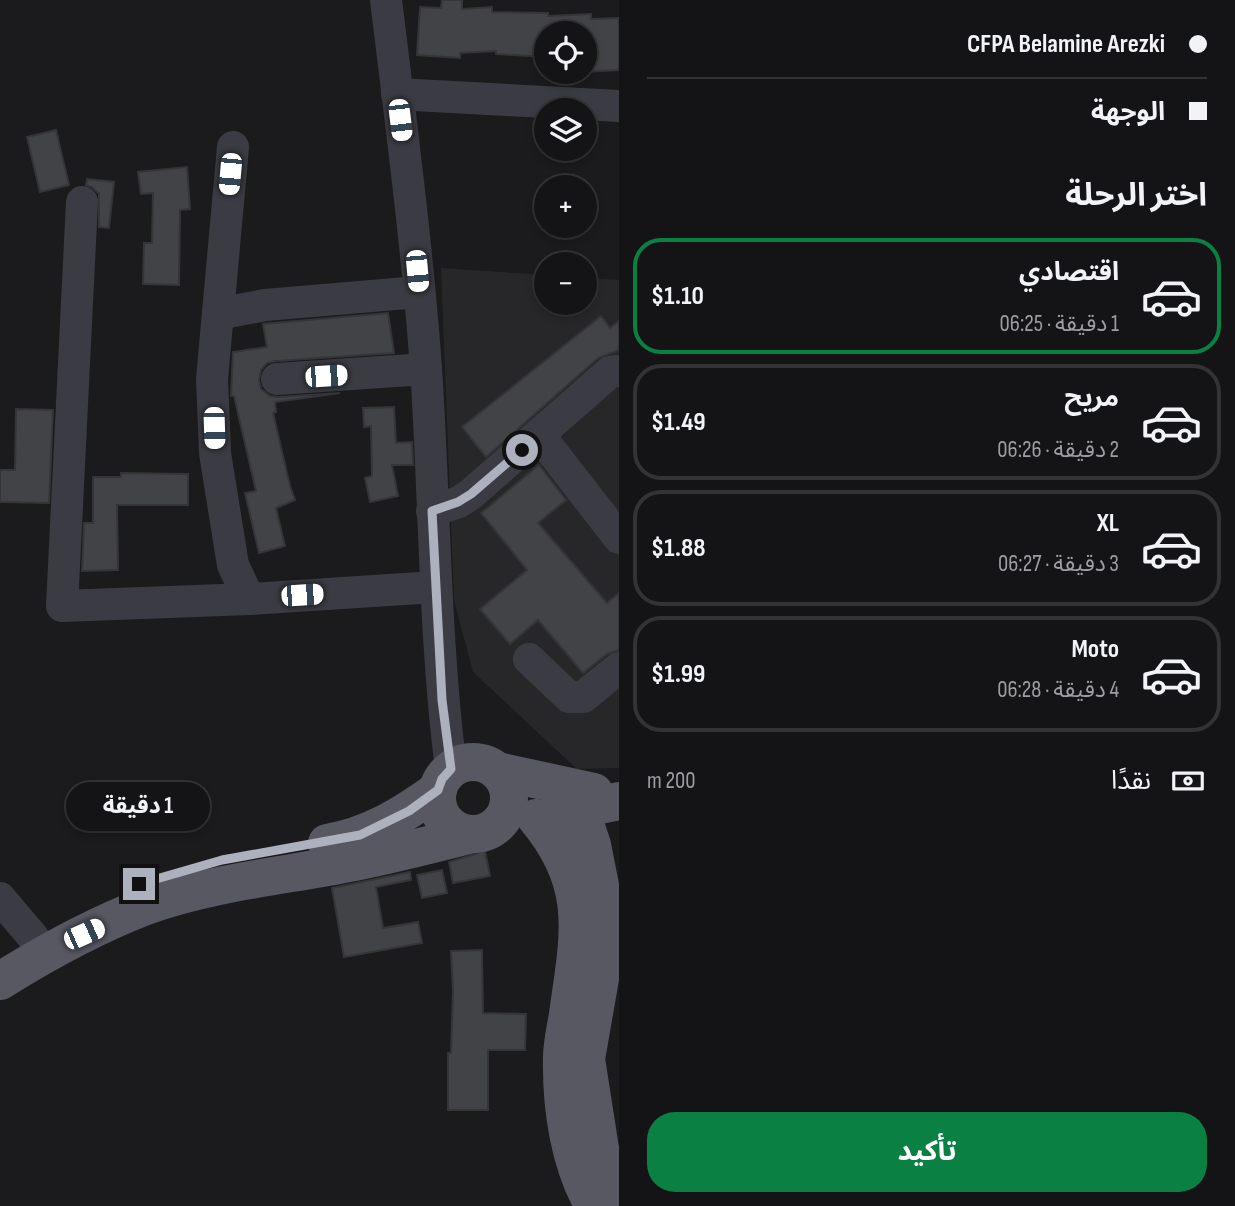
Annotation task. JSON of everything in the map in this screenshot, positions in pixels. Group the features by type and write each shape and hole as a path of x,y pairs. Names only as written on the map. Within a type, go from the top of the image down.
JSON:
{"main road":[{"path":"465,773 575,799 619,799"},
{"path":"0,956 139,884 222,860 360,835 409,811 465,773 505,781 509,793 503,817 484,830 460,831 449,825 441,815 437,803 465,773"},
{"path":"0,981 84,934 145,907 236,883 353,862 536,818 575,799"},
{"path":"575,799 598,869 604,906 602,967 586,1059 600,1149 611,1185 619,1198"},
{"path":"536,818 558,847 566,864 578,908 578,942 562,1056 565,1104 574,1158 594,1206"},
{"path":"604,906 619,858"}],"street":[{"path":"386,0 426,369 442,700 465,773"},
{"path":"397,94 619,106"},
{"path":"233,147 212,379 215,453 233,565 249,598"},
{"path":"82,202 62,606 435,587"},
{"path":"218,314 265,305 419,292"},
{"path":"277,379 426,369"},
{"path":"432,511 458,502 471,494 610,372 619,371"},
{"path":"539,435 619,538"},
{"path":"529,659 569,696 583,697 619,668"},
{"path":"0,898 33,937"}],"shaded area":[{"path":"441,268 534,274 534,315 597,315 597,279 619,280 619,768 577,769 473,672 454,600"}],"building":[{"path":"442,0 462,0 462,9 492,7 492,12 548,13 548,16 591,14 591,19 619,18 619,70 597,71 597,21 534,21 534,56 496,54 496,51 460,53 460,58 417,55 420,7 441,8"},
{"path":"56,130 69,185 40,192 27,137"},
{"path":"187,167 190,209 180,210 179,285 143,284 144,243 152,243 153,193 141,194 138,172"},
{"path":"87,179 114,182 109,228 99,227 99,194 86,185"},
{"path":"388,313 394,353 276,361 267,363 261,370 261,389 270,396 340,393 275,402 276,412 273,413 295,500 276,508 285,546 259,553 245,493 256,491 234,396 231,396 233,352 267,347 263,324"},
{"path":"601,316 610,328 619,321 619,350 598,358 486,457 462,427"},
{"path":"394,407 396,443 412,442 413,465 392,465 398,496 370,502 365,478 372,476 371,426 364,427 363,408"},
{"path":"16,409 53,410 49,503 0,502 0,470 15,470"},
{"path":"539,465 566,500 538,523 607,603 619,593 619,650 607,654 583,673 538,620 510,644 480,609 527,570 481,513"},
{"path":"121,473 188,474 188,505 117,505 118,570 82,571 84,523 93,523 93,477 121,477"},
{"path":"485,851 490,876 453,883 449,862"},
{"path":"442,870 447,893 422,898 417,875"},
{"path":"410,872 411,880 376,887 383,928 418,922 422,943 344,957 332,888"},
{"path":"482,950 483,1013 526,1014 525,1050 488,1050 488,1110 448,1110 448,1053 451,1053 453,991 451,951"}],"route":[{"path":"139,884 222,860 360,835 409,811 438,790 442,779 451,769 442,700 432,511 458,502 471,494 522,450"}]}
